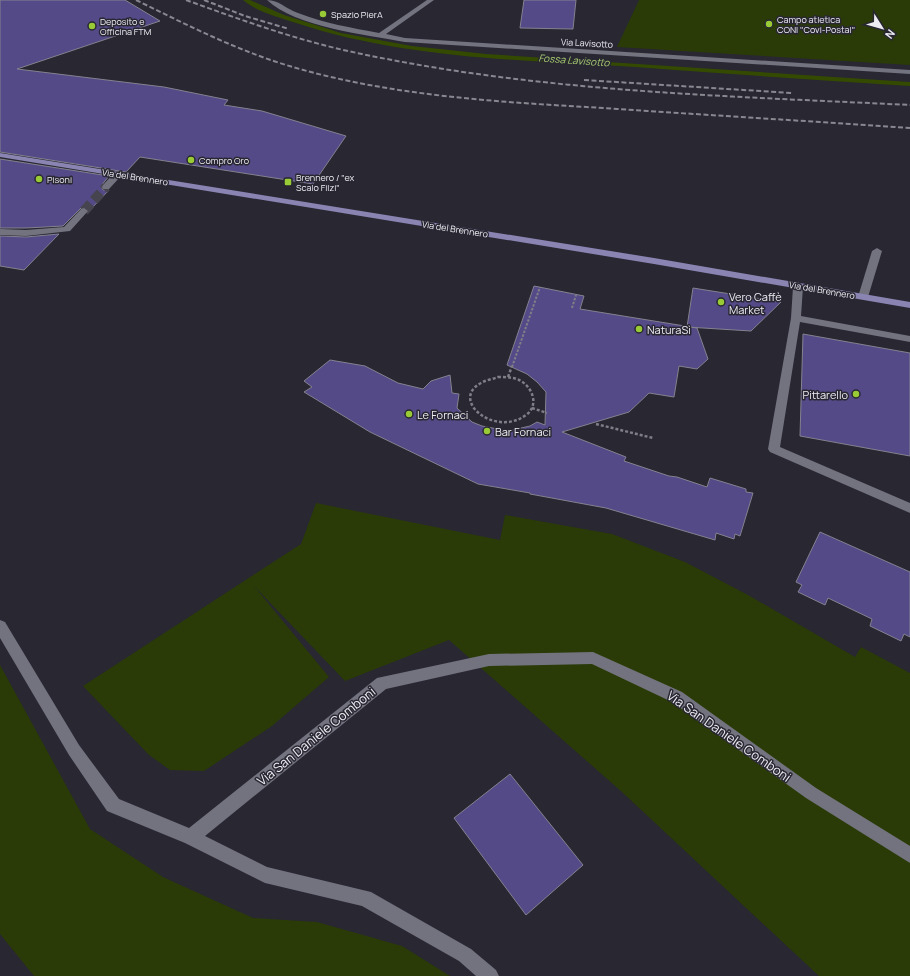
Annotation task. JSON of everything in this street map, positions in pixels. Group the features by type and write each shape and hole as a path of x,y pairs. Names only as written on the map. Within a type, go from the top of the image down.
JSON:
{"main road":[{"name":"Via del Brennero","path":"0,155 646,259 798,287 910,305"}],"street":[{"name":"Via Lavisotto","path":"270,0 293,14 328,25 405,40 910,72"},
{"path":"380,36 431,0"},
{"path":"106,187 118,174"},
{"path":"0,232 26,233 67,229 84,210"},
{"path":"863,297 877,251"},
{"path":"798,287 796,318 774,449 910,508"},
{"path":"796,318 910,339"},
{"path":"0,626 74,750 113,805 192,837 265,875 365,898 465,955 490,976"},
{"name":"Via San Daniele Comboni","path":"192,837 382,683 489,660 593,658 677,697 811,793 910,855"}],"path":[{"path":"508,377 540,287"},
{"path":"572,308 576,295"},
{"path":"498,376 508,377 519,380 527,386 532,393 534,400 532,408 526,415 517,420 506,422 484,418 476,412 471,405 470,397 472,390 478,383 487,379 498,376"},
{"path":"532,408 547,413"},
{"path":"596,424 653,438"}],"green space":[{"name":"Campo atletica CONI \"Covi-Postal\"","path":"639,0 910,0 910,65 617,47"},
{"path":"316,503 500,540 505,515 612,534 685,562 748,595 855,657 861,647 910,673 910,976 819,976 622,792 449,640 345,681 254,586 329,677 272,726 204,771 170,770 149,755 83,686 301,544"},
{"path":"0,665 90,829 163,877 253,918 317,922 402,946 450,976 34,976 0,934"}],"building":[{"path":"0,0 125,0 160,21 17,69 164,87 228,100 224,105 262,111 346,136 313,184 140,157 126,172 0,152"},
{"path":"524,0 576,0 573,29 520,28"},
{"path":"0,159 109,176 101,186 103,190 109,190 89,211 85,207 81,208 63,226 0,228"},
{"path":"59,234 24,270 0,266 0,236 26,237"},
{"name":"Le Fornaci","path":"534,286 584,296 580,309 697,328 708,359 697,369 679,366 674,397 649,393 629,412 562,432 626,457 624,461 669,476 677,477 707,487 710,478 746,489 746,492 753,493 740,536 735,534 734,539 716,533 715,540 606,508 478,484 370,432 304,392 312,387 304,381 330,360 365,366 398,383 423,389 431,381 450,375 452,393 459,394 457,408 472,422 482,426 508,431 530,426 537,422 545,425 546,392 527,374 507,365"},
{"path":"693,288 781,302 751,331 687,327"},
{"name":"Pittarello","path":"803,334 910,353 910,456 800,436"},
{"path":"820,532 910,572 910,637 904,634 901,641 870,626 872,619 828,598 825,605 798,592 802,585 796,582"},
{"path":"510,774 583,865 526,915 454,818"}],"waterway":[{"name":"Fossa Lavisotto","path":"246,0 268,11 305,24 340,34 412,48 486,55 910,84"}],"tunnel":[{"path":"84,211 106,187"}],"railway":[{"path":"136,0 210,36 267,59 325,76 403,91 524,103 910,128"},
{"path":"186,0 273,30 340,49 430,67 498,77 704,95 910,105"},
{"path":"204,0 245,16 289,29"},
{"path":"584,80 792,93"}],"place":[{"name":"Spazio PierA","path":"323,14"},
{"name":"Campo atletica CONI \"Covi-Postal\"","path":"769,24"},
{"name":"Deposito e Officina FTM","path":"92,26"},
{"name":"Compro Oro","path":"191,160"},
{"name":"Pisoni","path":"39,179"},
{"name":"Brennero / \"ex Scalo Filzi\"","path":"288,182"},
{"name":"Vero Caffè Market","path":"721,302"},
{"name":"NaturaSì","path":"639,329"},
{"name":"Pittarello","path":"856,394"},
{"name":"Le Fornaci","path":"409,414"},
{"name":"Bar Fornaci","path":"487,431"}]}
